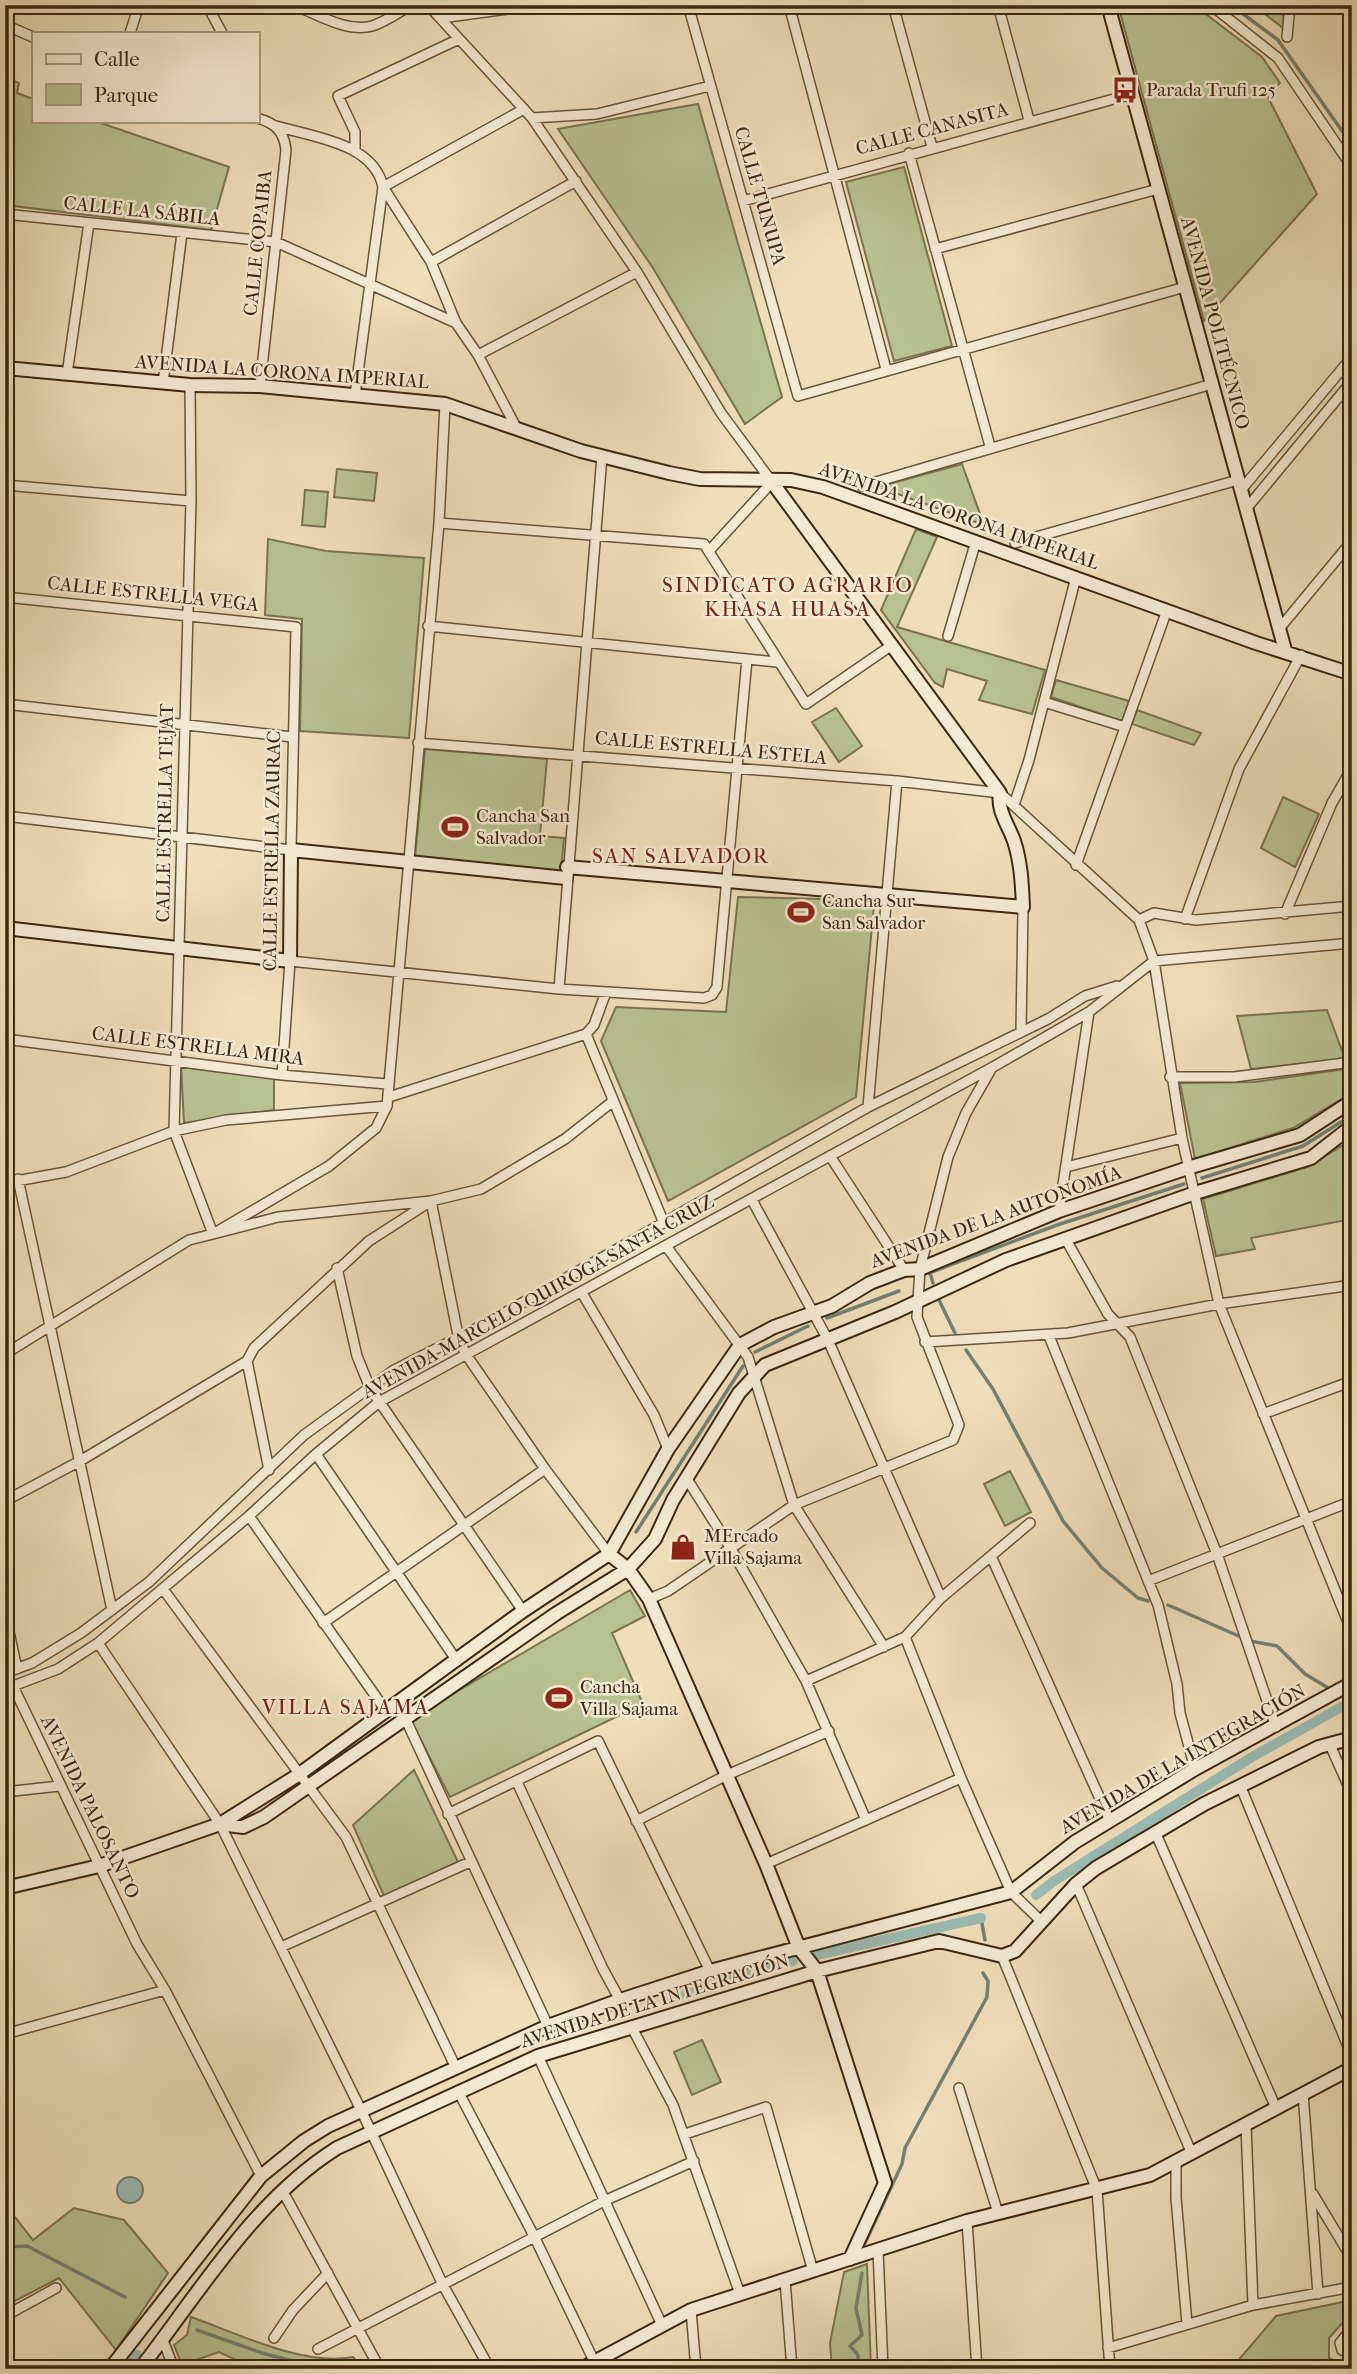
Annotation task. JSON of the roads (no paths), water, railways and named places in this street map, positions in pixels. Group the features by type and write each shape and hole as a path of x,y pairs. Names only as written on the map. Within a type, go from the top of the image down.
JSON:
{"street":[{"path":"131,32 139,5"},
{"path":"207,5 221,32"},
{"path":"294,5 346,26 361,28 373,26 411,5"},
{"path":"428,5 532,118 637,272 722,413 1000,793 1139,919 1154,961 1182,1139 1191,1167 1219,1304 1352,1632"},
{"path":"441,18 480,9 538,5"},
{"name":"CALLE TUNUPA","path":"688,5 798,396 886,369"},
{"path":"789,5 886,369 1185,286"},
{"path":"893,5 932,146"},
{"path":"998,5 1029,120"},
{"name":"AVENIDA POLITÉCNICO","path":"1108,5 1285,650"},
{"path":"1211,5 1278,58 1352,167"},
{"path":"1287,37 1290,5"},
{"path":"5,25 32,37"},
{"path":"355,149 355,132 338,96 459,39"},
{"path":"532,118 597,114 710,86"},
{"name":"CALLE CANASITA","path":"743,201 932,146 1132,94"},
{"path":"383,187 524,109"},
{"path":"259,119 355,149 380,173 383,187 355,395"},
{"name":"CALLE COPAIBA","path":"260,386 286,149 284,137 276,126"},
{"path":"909,153 990,446"},
{"path":"431,262 576,181"},
{"path":"383,187 431,262 456,323 478,355 517,429"},
{"path":"935,250 1158,189"},
{"name":"CALLE LA SÁBILA","path":"5,214 276,242 456,323"},
{"path":"67,374 89,223"},
{"path":"163,383 182,233"},
{"path":"478,355 637,272"},
{"path":"1015,543 1240,485 1352,356"},
{"name":"AVENIDA LA CORONA IMPERIAL","path":"5,368 190,385 260,386 445,404 602,456 700,479 772,482 792,480 823,486 1256,643 1301,655 1352,674"},
{"path":"1246,509 1352,381"},
{"path":"862,486 990,446 1212,384"},
{"name":"CALLE ESTRELLA TEJAT","path":"190,385 191,501 174,1131 213,1234"},
{"path":"213,1234 329,1166 376,1128 388,1101 387,1084 439,523 445,404"},
{"path":"559,989 566,872 602,456"},
{"path":"709,551 772,482"},
{"path":"5,485 191,501"},
{"path":"439,523 704,544 806,704 892,645"},
{"path":"948,636 976,541"},
{"path":"1279,629 1352,541"},
{"path":"1014,805 1076,577"},
{"name":"CALLE ESTRELLA VEGA","path":"5,597 296,627"},
{"path":"1076,864 1167,610"},
{"path":"428,626 777,662"},
{"name":"CALLE ESTRELLA ZAURAC","path":"282,1075 290,961 296,627"},
{"path":"1185,919 1240,769 1301,655"},
{"path":"5,928 398,974 559,989 704,998 712,995 717,987 729,881 736,768 747,659"},
{"path":"1044,702 1125,727"},
{"path":"5,704 292,737"},
{"name":"CALLE ESTRELLA ESTELA","path":"418,743 897,781 1000,793"},
{"path":"1284,914 1332,803 1352,768"},
{"path":"868,1107 897,781"},
{"path":"1000,793 1002,813 1014,841 1022,873 1021,1032"},
{"path":"5,816 409,863 888,892 1023,907"},
{"path":"1139,919 1154,913 1185,919 1284,914 1352,906"},
{"path":"1154,961 1352,943"},
{"name":"AVENIDA MARCELO QUIROGA SANTA CRUZ","path":"9,1687 58,1669 98,1643 379,1402 993,1067 1089,1012 1154,961"},
{"name":"AVENIDA MARCELO QUIROGA SANTA CRUZ","path":"5,1673 81,1633 149,1582 304,1436 394,1370 458,1335 485,1324 868,1107 1021,1032 1085,996 1122,984"},
{"path":"5,1183 95,1164 174,1131 226,1120 282,1116 388,1101 586,1034 594,1025 606,992"},
{"path":"1059,1211 1089,1012"},
{"path":"586,1034 663,1221"},
{"name":"CALLE ESTRELLA MIRA","path":"5,1039 282,1075 387,1084"},
{"path":"1171,1077 1234,1077 1352,1062"},
{"path":"649,1599 668,1591 794,1504 953,1440 958,1425 917,1317 920,1269 948,1157 971,1103 993,1067"},
{"path":"5,1354 189,1240 278,1217 431,1201 481,1189 565,1139 612,1101"},
{"name":"AVENIDA DE LA AUTONOMÍA","path":"740,1345 814,1311 832,1306 870,1283 904,1270 920,1269 1059,1211 1191,1167 1300,1135 1352,1101"},
{"path":"220,1824 243,1827 264,1817 557,1613 628,1569 655,1539 687,1479 755,1373 765,1365 920,1300 1006,1259 1195,1193 1311,1158 1352,1126"},
{"path":"1066,1167 1182,1139"},
{"path":"830,1156 904,1270"},
{"path":"18,1179 112,1610"},
{"path":"751,1200 828,1340 941,1598"},
{"path":"5,1501 80,1461 247,1361 254,1348 337,1268 369,1241 431,1201"},
{"path":"431,1201 458,1335 465,1353 545,1469 609,1554 628,1569 649,1599 766,1864 799,1948 817,1970 885,2182 850,2259"},
{"path":"1065,1238 1108,1314 1130,1337 1217,1554 1276,1727"},
{"path":"666,1246 740,1345 755,1373 794,1504 884,1647"},
{"path":"337,1268 357,1356 370,1388 523,1611"},
{"path":"925,1342 1049,1336 1119,1325 1219,1304 1352,1284"},
{"path":"582,1293 654,1415 668,1449"},
{"path":"1049,1336 1148,1581 1167,1636 1180,1713 1195,1769"},
{"path":"5,1888 99,1866 220,1824 298,1775 523,1611 609,1554 668,1449 740,1345"},
{"path":"247,1361 269,1470"},
{"path":"1263,1414 1352,1381"},
{"path":"316,1454 457,1661"},
{"path":"323,1623 545,1469"},
{"path":"687,1479 730,1547 806,1681 866,1820"},
{"path":"1148,1581 1352,1501"},
{"path":"249,1516 386,1711"},
{"path":"806,1681 905,1637 941,1598 1030,1523"},
{"path":"990,1556 1110,1821"},
{"path":"163,1589 346,1837 455,2066"},
{"path":"5,1613 17,1669"},
{"path":"905,1637 961,1778 1011,1892 1042,1922"},
{"path":"98,1643 220,1824 361,2110 443,2285 490,2369"},
{"name":"AVENIDA DE LA INTEGRACIÓN","path":"110,2369 261,2176 303,2141 361,2110 455,2066 548,2026 620,2000 710,1971 1011,1892 1075,1842 1195,1769 1352,1683"},
{"name":"AVENIDA PALOSANTO","path":"9,1687 137,1944 165,1990 261,2176"},
{"path":"405,1720 548,2026"},
{"path":"636,1821 727,1775 829,1731"},
{"path":"1110,2369 1097,2190 1002,1956 1015,1951 1076,1884 1096,1868 1240,1786 1319,1747 1352,1738"},
{"path":"448,1814 598,1741 710,1971"},
{"path":"1330,1745 1352,1794"},
{"path":"766,1864 961,1778"},
{"path":"516,1783 620,2000"},
{"path":"5,1792 60,1786"},
{"path":"1240,1786 1352,2056"},
{"path":"1156,1834 1276,2108"},
{"path":"281,1947 470,1862"},
{"path":"1076,1884 1192,2154"},
{"name":"AVENIDA DE LA INTEGRACIÓN","path":"140,2369 256,2218 282,2190 313,2163 370,2133 538,2056 817,1970 939,1941 1002,1956"},
{"path":"5,2034 165,1990"},
{"path":"631,2026 673,2105 685,2134 740,2294"},
{"path":"538,2056 661,2323"},
{"path":"581,2369 691,2309 967,2221 1150,2175 1352,2068"},
{"path":"959,2088 998,2213"},
{"path":"458,2091 534,2236 594,2361"},
{"path":"1303,2094 1318,2294"},
{"path":"685,2134 766,2107 813,2272"},
{"path":"1246,2125 1253,2305"},
{"path":"318,2348 604,2201 694,2161"},
{"path":"1176,2163 1176,2197 1187,2324"},
{"path":"282,2190 380,2369"},
{"path":"1312,2193 1352,2259"},
{"path":"967,2221 977,2369"},
{"path":"877,2250 883,2369"},
{"path":"274,2338 293,2310 328,2273"},
{"path":"785,2280 792,2369"},
{"path":"1108,2348 1253,2305 1352,2287"},
{"path":"5,2316 56,2288"},
{"path":"691,2309 696,2369"},
{"path":"155,2312 175,2323"},
{"path":"1352,2328 1340,2343 1342,2350 1352,2353"},
{"path":"163,2340 174,2369"}],"water":[{"path":"130,2177 139,2181 143,2190 139,2199 130,2203 121,2199 117,2190 121,2181"}],"waterway":[{"path":"1231,5 1278,40 1352,145"},
{"path":"1202,1178 1303,1146 1352,1115"},
{"path":"929,1273 1057,1225 1184,1184"},
{"path":"930,1273 933,1283"},
{"path":"827,1318 899,1291"},
{"path":"939,1300 955,1333"},
{"path":"755,1352 808,1326"},
{"path":"966,1350 993,1389 1063,1521 1102,1568 1138,1598 1148,1601"},
{"path":"636,1532 743,1366"},
{"path":"1168,1605 1250,1641 1277,1646 1305,1674 1330,1689"},
{"path":"1036,1895 1054,1881 1252,1757 1352,1701"},
{"path":"981,1918 985,1940"},
{"path":"807,1957 981,1918"},
{"path":"667,1999 793,1961"},
{"path":"865,2243 902,2164 905,2148 987,1997 988,1981 983,1973"},
{"path":"5,2247 27,2246 125,2297"},
{"path":"858,2369 858,2355 850,2346 862,2335 856,2308 862,2273"},
{"path":"197,2330 262,2353 324,2369"},
{"path":"123,2369 137,2355"}],"place":[{"name":"Parada Trufi 125","path":"1125,90"},
{"name":"Cancha San Salvador","path":"455,827"},
{"name":"Cancha Sur San Salvador","path":"801,912"},
{"name":"MErcado Villa Sajama","path":"683,1547"},
{"name":"Cancha Villa Sajama","path":"559,1698"}],"district":[{"name":"SINDICATO AGRARIO KHASA HUASA","path":"788,597"},
{"name":"SAN SALVADOR","path":"681,856"},
{"name":"VILLA SAJAMA","path":"346,1707"}]}
